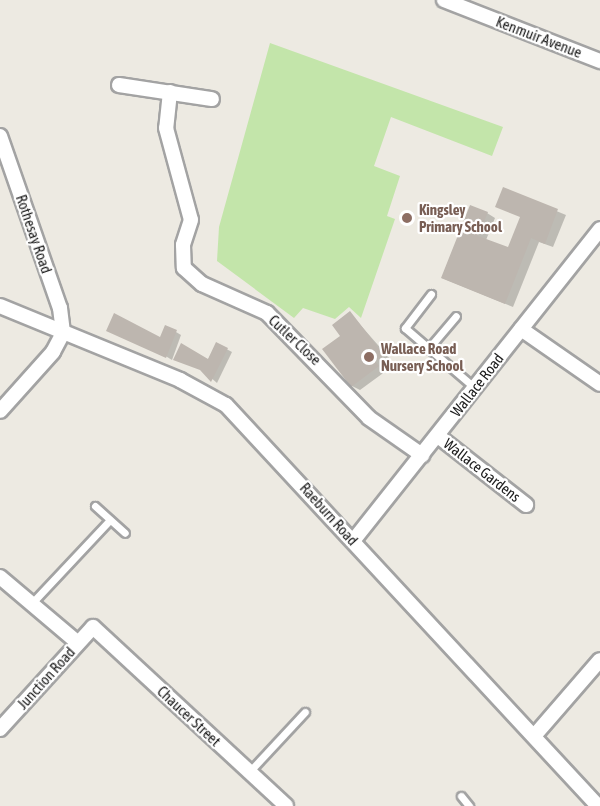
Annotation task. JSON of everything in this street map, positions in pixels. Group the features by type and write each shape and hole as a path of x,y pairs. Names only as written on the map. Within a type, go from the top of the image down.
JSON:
{"street":[{"name":"Kenmuir Avenue","path":"444,0 600,61"},
{"path":"119,85 212,99"},
{"name":"Cutler Close","path":"170,92 166,128 191,220 183,245 184,268 202,284 267,313 369,418 422,455"},
{"name":"Rothesay Road","path":"0,136 60,308 63,333"},
{"name":"Wallace Road","path":"353,541 600,229"},
{"name":"Raeburn Road","path":"0,306 180,380 225,405 535,735 598,806"},
{"path":"521,329 600,384"},
{"path":"0,411 53,352 63,333"},
{"name":"Wallace Gardens","path":"438,436 526,505"},
{"path":"0,577 78,643"},
{"name":"Junction Road","path":"0,729 93,627"},
{"name":"Chaucer Street","path":"93,627 286,806"},
{"path":"535,735 600,660"}],"lane":[{"path":"431,294 405,326 428,349 475,388"},
{"path":"428,349 456,316"},
{"path":"95,506 125,533"},
{"path":"32,604 110,519"},
{"path":"249,772 305,712"},
{"path":"460,796 470,806"}],"green space":[{"path":"270,43 503,127 492,156 391,117 374,166 400,176 387,216 395,219 361,318 349,307 335,319 303,308 294,318 217,261 219,227"}],"building":[{"path":"503,187 558,209 545,244 531,238 505,304 441,278 470,205 488,212 478,236 508,247 520,217 495,207"},
{"path":"350,311 384,355 375,361 379,366 351,387 322,349 340,336 332,325"},
{"path":"114,313 160,337 165,325 177,330 166,358 106,331"},
{"path":"216,342 228,348 211,382 200,370 173,360 181,343 208,359"}],"place":[{"name":"Kingsley Primary School","path":"407,218"},
{"name":"Wallace Road Nursery School","path":"369,357"}]}
